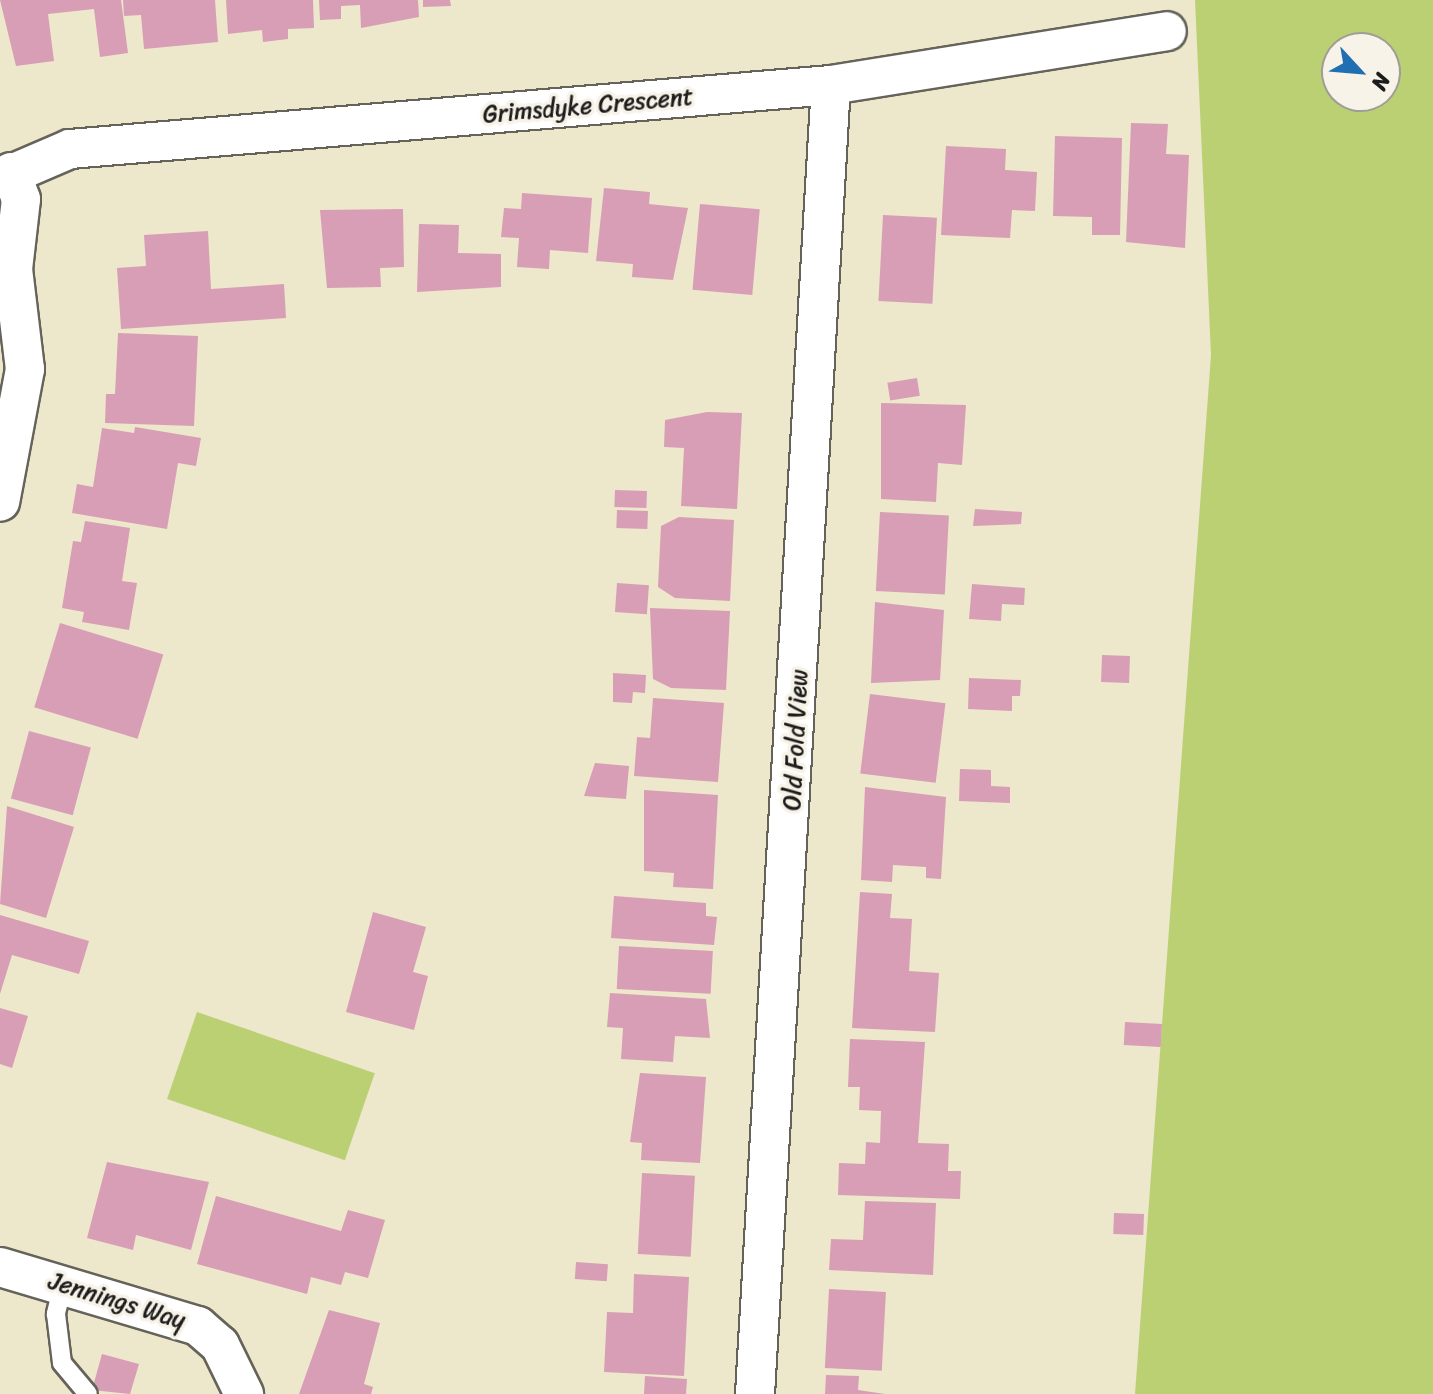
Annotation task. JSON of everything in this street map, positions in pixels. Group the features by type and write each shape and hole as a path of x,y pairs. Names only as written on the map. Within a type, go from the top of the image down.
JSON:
{"street":[{"name":"Grimsdyke Crescent","path":"0,502 24,385 6,265 21,199 6,175 84,147 831,85 1167,31"},
{"name":"Old Fold View","path":"755,1394 831,85"},
{"name":"Jennings Way","path":"0,1267 198,1326 220,1345 244,1394"}],"lane":[{"path":"63,1285 56,1314 62,1363 88,1394"}],"green space":[{"path":"1195,0 1433,0 1433,1394 1135,1394 1211,355"},
{"path":"197,1012 375,1073 345,1160 167,1099"}],"building":[{"path":"0,0 121,0 128,53 100,57 94,9 48,14 54,61 16,66"},
{"path":"123,0 215,0 218,42 144,49 141,15 124,16"},
{"path":"226,0 313,0 314,28 288,29 288,39 263,42 262,30 228,34"},
{"path":"319,0 418,0 419,17 361,28 360,5 341,6 341,19 320,20"},
{"path":"423,0 450,0 451,6 423,7"},
{"path":"1131,123 1168,124 1166,154 1189,155 1185,248 1126,242"},
{"path":"1055,136 1122,138 1120,235 1092,235 1092,217 1053,216"},
{"path":"946,146 1006,149 1005,170 1037,172 1035,211 1012,210 1010,238 941,235"},
{"path":"604,188 650,192 649,204 688,208 673,280 632,277 633,264 596,261"},
{"path":"522,193 592,198 588,253 550,250 549,269 517,267 519,238 501,237 504,208 521,209"},
{"path":"700,204 760,209 752,295 693,290"},
{"path":"403,209 404,267 380,268 381,287 327,288 320,210"},
{"path":"883,215 937,218 932,304 878,301"},
{"path":"419,224 459,225 458,253 501,254 501,287 417,292"},
{"path":"208,231 211,289 284,284 286,318 121,329 117,268 146,266 144,235"},
{"path":"118,333 198,336 194,426 105,423 106,394 115,394"},
{"path":"917,378 920,396 890,400 887,383"},
{"path":"881,403 966,405 962,465 938,463 936,502 881,499"},
{"path":"707,412 742,413 737,509 681,506 684,448 664,447 665,420"},
{"path":"135,427 201,438 196,466 178,463 167,529 72,513 77,484 93,487 102,428 134,433"},
{"path":"615,490 647,491 646,508 614,507"},
{"path":"975,509 1022,512 1021,524 973,526"},
{"path":"617,510 648,511 647,529 616,528"},
{"path":"880,512 949,516 945,595 876,591"},
{"path":"679,517 734,520 730,601 675,598 658,587 661,526"},
{"path":"85,521 130,528 122,581 137,583 129,630 82,622 84,612 62,608 73,541 81,542"},
{"path":"617,583 649,585 647,614 615,612"},
{"path":"972,584 1025,588 1024,605 1002,604 1001,621 969,619"},
{"path":"875,602 944,610 940,680 871,683"},
{"path":"650,608 730,611 726,690 671,688 653,679"},
{"path":"60,623 163,655 138,739 34,707"},
{"path":"1102,655 1130,656 1129,683 1101,682"},
{"path":"613,673 646,675 645,693 633,692 632,703 613,702"},
{"path":"969,678 1021,680 1020,696 1012,696 1012,711 968,709"},
{"path":"870,694 945,703 936,783 860,773"},
{"path":"653,698 724,703 718,782 634,776 637,737 650,738"},
{"path":"29,731 91,748 73,815 11,799"},
{"path":"595,763 629,766 626,799 584,796"},
{"path":"960,769 991,770 991,786 1010,787 1010,803 959,801"},
{"path":"865,787 946,797 941,879 926,878 926,867 893,865 892,882 861,880"},
{"path":"644,790 718,795 713,889 673,887 674,873 644,871"},
{"path":"7,806 74,827 46,918 0,904"},
{"path":"860,892 892,894 890,918 912,919 909,971 939,973 935,1032 852,1028"},
{"path":"614,896 706,903 706,916 717,917 714,945 611,938"},
{"path":"373,912 426,927 413,972 428,976 414,1030 346,1012"},
{"path":"0,915 89,941 79,974 12,955 0,994"},
{"path":"619,946 713,951 711,994 617,989"},
{"path":"610,993 706,999 710,1038 675,1036 673,1062 621,1059 623,1028 607,1027"},
{"path":"0,1008 28,1016 12,1068 0,1064"},
{"path":"1125,1022 1162,1024 1161,1047 1124,1045"},
{"path":"850,1039 925,1042 918,1143 949,1144 948,1171 961,1171 960,1199 838,1195 839,1163 865,1164 866,1142 880,1143 881,1111 859,1110 860,1087 848,1087"},
{"path":"640,1073 706,1077 700,1163 641,1160 642,1143 630,1142"},
{"path":"107,1162 209,1182 191,1250 136,1235 133,1250 87,1238"},
{"path":"642,1173 695,1176 691,1257 638,1254"},
{"path":"216,1196 341,1231 348,1210 385,1220 368,1278 345,1272 341,1285 311,1277 307,1294 197,1264"},
{"path":"865,1201 936,1203 933,1275 829,1270 831,1239 863,1240"},
{"path":"1114,1213 1144,1214 1143,1235 1113,1234"},
{"path":"576,1262 608,1264 607,1281 575,1279"},
{"path":"634,1274 689,1277 684,1376 604,1372 607,1312 633,1313"},
{"path":"829,1289 886,1292 882,1371 825,1368"},
{"path":"329,1310 380,1323 364,1384 373,1387 371,1394 299,1394"},
{"path":"102,1354 139,1364 130,1394 92,1390"},
{"path":"826,1375 859,1376 858,1390 885,1394 825,1394"},
{"path":"645,1376 687,1379 686,1394 644,1394"}]}
